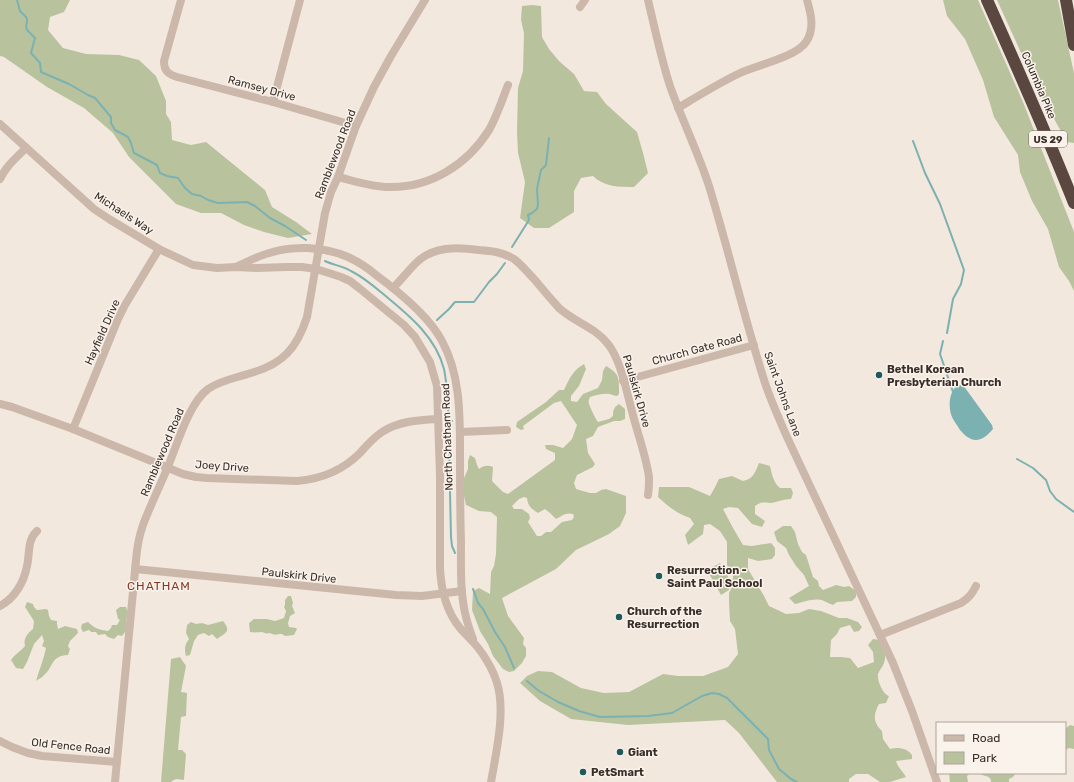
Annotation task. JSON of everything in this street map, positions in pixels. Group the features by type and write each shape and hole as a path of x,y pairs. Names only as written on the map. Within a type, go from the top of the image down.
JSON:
{"highway":[{"name":"Columbia Pike","path":"987,0 1021,76 1074,203"},
{"path":"1066,0 1074,45"}],"street":[{"name":"Ramsey Drive","path":"181,0 165,54 164,61 167,72 177,77 273,102 356,126"},
{"path":"273,102 300,0"},
{"name":"Ramblewood Road","path":"115,782 137,549 143,525 192,408 207,390 230,378 264,369 288,354 297,343 307,316 328,202 356,126 374,87 425,0"},
{"name":"Saint Johns Lane","path":"648,0 663,65 678,108 709,186 766,384 787,437 904,689 937,782"},
{"path":"678,108 740,73 792,54 800,48 806,42 810,34 811,16 807,0"},
{"path":"338,177 388,187 418,184 432,180 444,174 457,166 480,142 489,130 508,85"},
{"name":"Michaels Way","path":"0,124 94,208 109,219 159,249 193,265 216,268 302,267 316,270"},
{"path":"0,179 9,165 26,148"},
{"name":"Michaels Way","path":"236,267 265,254 289,249 319,248"},
{"name":"North Chatham Road","path":"319,248 359,262 393,288 432,326 442,340 449,354 454,369 456,383 460,432 462,592 465,612 473,642"},
{"name":"Paulskirk Drive","path":"393,288 416,262 436,251 448,248 494,251 512,258 521,265 559,308 601,336 614,353 624,381 647,467 649,483 648,495"},
{"name":"Hayfield Drive","path":"73,429 118,319 159,249"},
{"name":"North Chatham Road","path":"316,270 350,281 359,288 404,325 415,337 430,362 437,386 438,400 440,568 443,593 451,614 460,628 473,642 493,673 500,693 500,724 491,782"},
{"name":"Church Gate Road","path":"624,381 754,345"},
{"name":"Joey Drive","path":"0,404 73,429 183,474 196,477 297,481 310,480 336,471 349,462 373,438 392,427 405,422 438,419"},
{"path":"460,432 507,430"},
{"path":"0,606 6,603 20,586 27,567 29,545 31,539 37,531"},
{"name":"Paulskirk Drive","path":"135,569 396,595 422,596 462,592"},
{"path":"880,635 961,603 972,594 976,586"},
{"name":"Old Fence Road","path":"0,741 28,753 42,756 117,762"}],"green space":[{"path":"0,0 70,0 64,12 50,17 48,30 63,48 86,54 119,55 139,60 156,76 166,101 166,114 171,122 172,140 191,145 206,142 265,190 272,207 312,234 288,238 244,225 221,213 201,213 176,204 129,157 113,133 84,108 47,87 4,57 0,56"},
{"path":"943,0 978,0 1023,102 1074,232 1074,291 1059,267 1048,229 1032,201 1020,172 1018,155 994,117 983,80 965,39 947,16"},
{"path":"997,0 1058,0 1074,73 1074,143 1067,142 1038,90"},
{"path":"522,6 541,6 542,37 549,49 559,61 574,74 584,91 597,92 606,104 637,132 648,173 634,187 607,184 597,180 593,176 581,178 574,191 574,212 549,228 534,228 520,218 525,182 518,153 517,132 518,88 523,71 524,33 521,20"},
{"path":"584,364 586,369 579,386 571,396 571,401 577,402 583,394 598,388 606,366 618,377 619,394 617,396 600,394 592,396 590,397 589,403 598,422 609,419 613,416 614,409 619,404 625,409 625,419 614,421 598,427 593,436 586,439 588,453 595,464 593,467 577,475 574,483 576,489 590,493 596,493 606,489 626,496 626,513 620,526 609,534 576,550 556,569 502,598 508,616 524,638 523,644 526,648 526,656 522,663 514,671 509,672 503,669 493,656 480,631 472,610 473,591 479,588 490,594 491,572 494,566 496,554 497,517 491,512 479,511 466,505 463,491 464,478 468,469 468,461 470,455 475,458 479,469 486,466 493,467 492,481 503,492 508,494 555,460 555,453 546,449 545,445 553,445 563,448 572,439 577,425 561,401 554,403 523,426 524,429 521,430 516,427 517,422 546,402 559,390 564,390 572,375","holes":["524,497 527,498 529,506 538,513 545,509 556,519 568,514 573,514 574,517 572,520 562,522 551,532 546,532 541,536 537,536 528,522 530,518 529,514 522,509 514,509 512,506 519,499"]},
{"path":"759,463 770,466 773,478 778,486 780,488 791,488 793,493 791,499 771,503 761,503 755,506 755,514 765,521 762,527 752,524 738,508 729,507 723,509 743,545 752,546 771,543 775,548 775,555 772,559 758,561 748,558 748,569 769,606 786,614 799,613 809,609 858,622 862,627 859,631 854,632 850,625 840,628 831,640 830,657 850,658 858,668 874,662 873,652 868,645 873,639 880,640 884,651 885,660 879,671 878,680 883,690 889,696 886,703 879,704 875,718 877,725 882,731 883,739 890,749 902,749 908,751 912,755 912,759 896,761 906,777 890,782 880,782 868,774 856,774 849,779 849,782 777,782 739,733 725,720 628,725 571,719 540,701 520,683 527,676 538,671 552,672 581,688 604,693 629,692 663,674 678,676 703,676 728,667 738,654 735,629 730,621 729,593 732,587 733,576 727,565 727,542 720,531 710,524 704,525 703,534 688,545 685,535 694,524 690,518 673,509 658,497 659,487 689,487 710,496 719,479 732,476 743,481 749,479 753,475"},
{"path":"783,526 791,526 795,532 798,544 802,552 806,555 813,577 818,581 819,586 823,590 836,585 844,587 849,586 856,591 856,597 852,601 837,602 833,605 821,600 813,600 795,604 789,598 809,586 804,575 796,566 786,548 777,541 774,532"},
{"path":"720,563 730,580 729,590 721,595 707,570"},
{"path":"288,596 291,596 293,603 292,606 295,613 290,616 288,623 289,627 297,629 294,635 285,636 282,634 275,635 262,632 250,632 249,623 254,619 267,619 275,621 284,618 286,611 284,607 285,600"},
{"path":"27,602 33,604 37,610 48,610 51,620 57,621 58,629 65,626 77,629 78,633 70,641 68,646 70,649 68,655 58,657 47,672 36,681 46,648 42,646 44,641 42,635 34,644 23,669 16,668 11,660 25,646 25,638 33,629 34,621 25,607"},
{"path":"120,607 126,607 128,614 126,620 128,628 122,636 118,635 114,639 105,634 98,635 96,632 91,632 89,630 83,632 81,628 82,624 88,622 92,626 108,631 112,625 117,625 120,620 118,619 116,610"},
{"path":"223,621 227,628 225,634 217,639 212,634 209,636 204,633 198,635 194,641 190,655 186,656 185,647 189,639 186,633 187,625 191,622 208,625"},
{"path":"180,657 186,666 181,692 187,693 186,716 181,717 178,750 182,750 186,754 184,780 176,779 171,782 161,782 171,659"},
{"path":"1070,725 1074,726 1074,749 1069,748 1066,750 1066,728"},
{"path":"949,774 969,774 967,776 968,782 950,782"},
{"path":"981,774 1015,774 1009,779 1009,782 991,782 989,777"}],"water":[{"path":"958,385 963,385 992,425 993,429 989,434 980,439 973,440 964,435 951,415 951,396 952,392"}],"waterway":[{"path":"17,0 20,11 27,18 27,30 35,38 31,53 40,63 41,72 69,84 95,98 111,117 111,123 115,130 128,137 134,153 157,165 160,173 178,178 185,188 192,194 218,203 247,202 306,240"},
{"path":"512,247 529,220 528,215 537,209 537,189 541,170 546,165 549,138"},
{"path":"913,141 925,173 940,204 964,270 961,284 953,299 947,333"},
{"path":"325,261 348,269 375,287 397,305 422,329 429,338 440,358 444,369 448,399 451,537 452,546 455,553"},
{"path":"437,320 455,302 474,302 505,263"},
{"path":"943,341 940,354 953,392"},
{"path":"446,419 448,421 452,421"},
{"path":"1017,459 1033,468 1046,480 1050,491 1056,499 1074,512"},
{"path":"473,589 478,603 505,647 514,668"},
{"path":"527,681 539,691 558,702 579,711 600,717 648,716 672,713 702,696 712,693 719,694 727,698 768,739 769,750 779,769 797,782"}],"place":[{"name":"Bethel Korean Presbyterian Church","path":"879,375"},
{"name":"Resurrection - Saint Paul School","path":"659,576"},
{"name":"Church of the Resurrection","path":"619,617"},
{"name":"Giant","path":"620,752"},
{"name":"PetSmart","path":"583,772"}],"district":[{"name":"CHATHAM","path":"159,586"}]}
